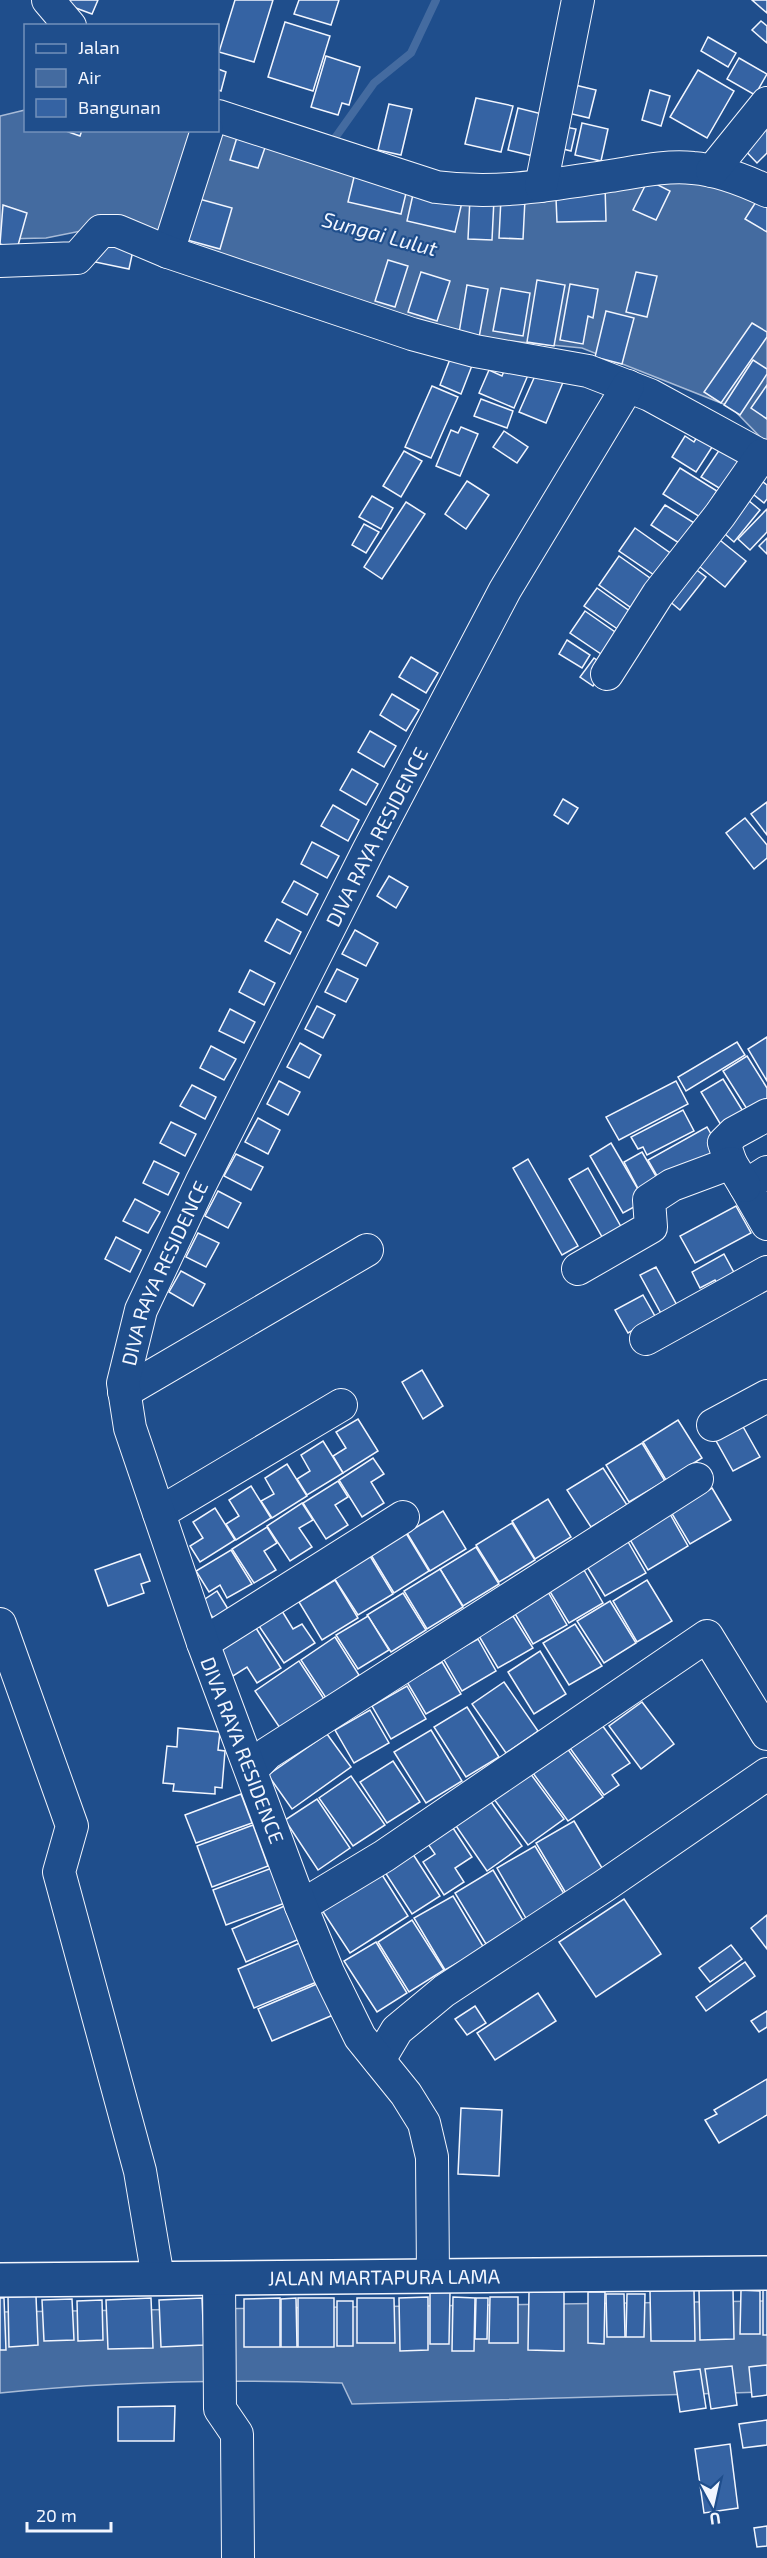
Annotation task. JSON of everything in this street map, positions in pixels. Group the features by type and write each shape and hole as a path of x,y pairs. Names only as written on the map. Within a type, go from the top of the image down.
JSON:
{"main road":[{"name":"JALAN MARTAPURA LAMA","path":"0,2280 158,2278 219,2291 434,2276 767,2273"}],"street":[{"path":"48,0 68,24"},
{"path":"541,186 578,0"},
{"path":"712,171 767,103"},
{"path":"219,116 302,142 344,159 436,187 474,192 541,186 674,168 712,171 750,182 767,191"},
{"path":"168,249 206,132"},
{"path":"0,261 77,258 101,231 118,231 412,334 475,351 588,371 650,395 765,457 658,594 607,674"},
{"name":"DIVA RAYA RESIDENCE","path":"434,2276 432,2157 424,2123 406,2094 360,2037 328,1972 301,1906 252,1769 203,1643 130,1428 123,1383 141,1310 217,1152 369,851 505,590 628,386"},
{"path":"767,1114 734,1133 724,1143 748,1174 767,1224"},
{"path":"578,1269 651,1227 649,1200 672,1185 748,1174"},
{"path":"124,1392 367,1250"},
{"path":"646,1339 767,1272"},
{"path":"713,1425 767,1395"},
{"path":"159,1513 341,1405"},
{"path":"252,1769 268,1753 697,1479"},
{"path":"203,1643 403,1517"},
{"path":"0,1624 72,1826 59,1872 140,2171 158,2278"},
{"path":"301,1906 384,1856 707,1636 767,1734"},
{"path":"379,2060 397,2030 444,1991 604,1886 767,1774"},
{"path":"218,2558 219,2291"},
{"path":"220,2406 237,2434 238,2558"}],"water":[{"name":"Sungai Lulut","path":"24,110 24,132 218,132 278,145 415,197 665,181 701,183 733,190 767,209 767,444 731,407 582,348 437,334 111,225 46,238 0,239 0,116"},
{"path":"767,2301 767,2392 352,2404 342,2383 213,2381 85,2386 0,2393 0,2312"}],"building":[{"path":"67,0 98,0 92,14 65,4"},
{"path":"235,0 273,0 254,62 219,52"},
{"path":"299,0 339,0 331,25 294,14"},
{"path":"752,0 767,0 767,13"},
{"path":"761,21 767,26 767,43 752,30"},
{"path":"285,22 330,36 313,91 268,77"},
{"path":"708,37 736,53 728,67 701,51"},
{"path":"326,56 360,67 349,105 342,103 338,115 311,107"},
{"path":"739,58 767,74 755,95 727,79"},
{"path":"219,69 226,72 221,91 219,90"},
{"path":"698,70 734,91 707,138 670,117"},
{"path":"575,85 596,90 589,118 568,113"},
{"path":"650,90 670,96 661,126 642,120"},
{"path":"476,98 513,106 501,152 465,144"},
{"path":"389,104 412,109 401,155 378,150"},
{"path":"518,108 546,115 537,157 508,150"},
{"path":"767,117 767,153 757,163 739,144"},
{"path":"582,123 608,129 601,161 575,155"},
{"path":"560,126 576,129 571,151 555,147"},
{"path":"69,132 81,132 80,136"},
{"path":"238,134 269,136 258,168 230,160"},
{"path":"355,173 408,185 401,214 348,202"},
{"path":"648,180 670,191 656,220 633,210"},
{"path":"605,185 606,221 557,222 556,198"},
{"path":"414,190 462,202 455,232 407,221"},
{"path":"761,194 767,198 767,232 745,219"},
{"path":"192,197 232,208 220,249 180,238"},
{"path":"470,198 494,199 492,240 468,239"},
{"path":"501,198 525,199 523,239 499,238"},
{"path":"3,205 27,213 17,249 0,244"},
{"path":"100,234 135,241 129,269 95,262"},
{"path":"388,260 408,266 395,307 375,301"},
{"path":"421,272 450,281 437,321 408,312"},
{"path":"636,272 657,276 647,317 626,312"},
{"path":"537,280 565,285 554,346 527,342"},
{"path":"570,284 598,289 593,318 588,316 583,344 560,340"},
{"path":"467,285 488,289 478,343 458,339"},
{"path":"501,288 530,293 523,336 493,331"},
{"path":"606,311 634,318 622,364 595,357"},
{"path":"752,323 767,332 767,337 721,403 704,392"},
{"path":"452,354 473,363 461,394 440,385"},
{"path":"753,360 767,369 767,374 740,415 724,405"},
{"path":"506,366 528,375 514,408 479,393 489,370 502,376"},
{"path":"538,369 564,380 546,423 519,412"},
{"path":"767,385 767,419 751,408"},
{"path":"432,386 458,397 431,458 405,447"},
{"path":"481,399 513,411 507,428 474,416"},
{"path":"461,427 478,434 460,476 436,466 451,430 458,433"},
{"path":"504,431 528,447 517,463 493,447"},
{"path":"700,432 716,441 696,472 672,457 685,436 694,442"},
{"path":"722,446 744,460 724,491 701,477"},
{"path":"404,451 422,461 401,497 383,486"},
{"path":"680,468 717,491 700,517 663,494"},
{"path":"759,479 767,485 767,499 764,503 749,491"},
{"path":"467,481 489,495 466,529 445,514"},
{"path":"742,495 760,510 734,542 716,526"},
{"path":"372,496 393,508 381,529 359,517"},
{"path":"406,502 425,514 382,579 364,567"},
{"path":"665,505 696,524 682,545 651,525"},
{"path":"767,509 767,532 750,550 738,539"},
{"path":"364,524 379,532 366,553 352,545"},
{"path":"635,528 676,557 660,579 619,551"},
{"path":"711,533 746,561 725,587 690,559"},
{"path":"767,538 767,554 759,546"},
{"path":"619,556 657,583 637,612 599,585"},
{"path":"687,563 706,577 680,610 662,595"},
{"path":"597,588 634,614 622,632 584,606"},
{"path":"585,611 618,634 604,656 570,633"},
{"path":"567,640 590,655 582,668 559,654"},
{"path":"411,657 438,673 426,693 399,677"},
{"path":"594,658 607,667 593,686 580,677"},
{"path":"392,694 419,710 406,731 380,715"},
{"path":"370,731 396,746 384,767 358,752"},
{"path":"352,769 378,784 366,805 340,790"},
{"path":"563,799 578,808 568,824 554,815"},
{"path":"767,802 767,835 751,814"},
{"path":"333,805 359,820 348,841 321,826"},
{"path":"745,818 767,845 767,858 754,869 726,833"},
{"path":"312,842 339,856 327,878 301,864"},
{"path":"389,876 408,887 396,908 377,896"},
{"path":"294,881 318,894 307,915 282,902"},
{"path":"277,919 301,932 290,954 265,941"},
{"path":"355,930 378,943 366,966 342,954"},
{"path":"337,969 358,979 346,1002 325,992"},
{"path":"250,970 275,983 264,1005 239,992"},
{"path":"317,1006 335,1015 323,1038 305,1029"},
{"path":"230,1009 255,1022 244,1043 219,1031"},
{"path":"767,1037 767,1081 748,1049"},
{"path":"737,1042 745,1055 686,1091 678,1077"},
{"path":"300,1043 321,1055 309,1078 287,1067"},
{"path":"211,1046 236,1059 224,1080 200,1068"},
{"path":"747,1056 767,1088 767,1108 752,1117 723,1071"},
{"path":"723,1079 749,1121 727,1135 701,1092"},
{"path":"279,1081 300,1092 288,1115 267,1104"},
{"path":"676,1081 688,1104 619,1140 606,1117"},
{"path":"192,1085 216,1097 205,1119 180,1106"},
{"path":"683,1110 694,1131 647,1155 643,1147 638,1149 631,1137"},
{"path":"258,1118 280,1130 268,1154 245,1142"},
{"path":"171,1122 196,1134 185,1156 160,1143"},
{"path":"707,1127 722,1153 663,1186 648,1160"},
{"path":"611,1143 645,1201 623,1213 590,1156"},
{"path":"642,1152 660,1183 641,1194 624,1162"},
{"path":"236,1154 263,1167 251,1190 224,1176"},
{"path":"528,1159 578,1246 562,1255 513,1168"},
{"path":"154,1161 179,1173 168,1195 143,1183"},
{"path":"588,1168 624,1232 605,1242 569,1179"},
{"path":"218,1191 241,1203 228,1228 205,1216"},
{"path":"135,1199 160,1212 148,1233 123,1221"},
{"path":"736,1206 751,1233 695,1263 680,1236"},
{"path":"198,1233 219,1243 206,1267 186,1257"},
{"path":"116,1237 141,1250 130,1272 105,1259"},
{"path":"724,1254 737,1278 719,1288 715,1280 700,1288 692,1272"},
{"path":"656,1267 679,1309 663,1317 640,1275"},
{"path":"181,1271 205,1284 193,1306 169,1292"},
{"path":"643,1295 656,1318 628,1333 615,1310"},
{"path":"422,1370 443,1406 423,1419 402,1382"},
{"path":"737,1416 760,1457 733,1471 710,1430"},
{"path":"358,1419 378,1451 343,1473 333,1456 346,1448 336,1432"},
{"path":"678,1420 702,1458 666,1480 643,1442"},
{"path":"323,1441 343,1473 307,1495 297,1479 310,1471 301,1455"},
{"path":"642,1443 665,1481 629,1502 606,1465"},
{"path":"373,1458 384,1474 371,1482 384,1503 362,1517 339,1480"},
{"path":"287,1464 307,1496 272,1518 261,1501 274,1494 265,1478"},
{"path":"603,1468 627,1505 591,1527 567,1490"},
{"path":"338,1481 348,1497 335,1505 348,1525 326,1539 303,1503"},
{"path":"251,1486 271,1518 236,1540 226,1524 239,1516 229,1500"},
{"path":"712,1488 731,1520 690,1544 671,1512"},
{"path":"548,1499 571,1537 535,1559 512,1521"},
{"path":"302,1503 313,1520 299,1528 312,1547 290,1561 267,1526"},
{"path":"215,1508 235,1540 200,1562 190,1546 203,1538 193,1522"},
{"path":"443,1511 466,1549 430,1571 407,1533"},
{"path":"670,1514 688,1546 648,1570 629,1538"},
{"path":"512,1523 535,1560 499,1582 476,1545"},
{"path":"267,1527 277,1543 264,1551 276,1570 254,1583 232,1549"},
{"path":"406,1533 429,1571 394,1593 371,1555"},
{"path":"627,1540 646,1573 605,1596 586,1565"},
{"path":"476,1547 499,1584 463,1606 440,1569"},
{"path":"231,1550 252,1584 227,1598 220,1585 209,1592 196,1571"},
{"path":"140,1554 150,1581 141,1584 144,1593 108,1606 95,1570"},
{"path":"370,1556 393,1594 358,1615 334,1578"},
{"path":"440,1569 463,1607 427,1629 404,1591"},
{"path":"584,1570 603,1603 569,1623 549,1590"},
{"path":"335,1580 358,1618 322,1640 299,1602"},
{"path":"647,1580 672,1621 637,1642 613,1601"},
{"path":"217,1591 228,1609 213,1618 202,1601"},
{"path":"548,1592 567,1625 533,1644 514,1612"},
{"path":"403,1593 426,1630 391,1652 367,1615"},
{"path":"610,1601 636,1643 604,1663 577,1621"},
{"path":"282,1611 293,1629 302,1624 315,1643 284,1663 259,1626"},
{"path":"368,1616 389,1650 358,1669 336,1635"},
{"path":"513,1616 533,1648 498,1668 479,1636"},
{"path":"575,1624 602,1666 569,1685 543,1643"},
{"path":"256,1628 281,1668 257,1683 247,1667 233,1676 218,1652"},
{"path":"335,1637 359,1675 326,1698 301,1660"},
{"path":"478,1639 496,1671 462,1691 443,1658"},
{"path":"540,1651 566,1694 534,1714 508,1672"},
{"path":"299,1661 328,1705 284,1734 255,1691"},
{"path":"442,1662 461,1694 426,1714 407,1682"},
{"path":"504,1682 538,1731 506,1753 472,1704"},
{"path":"407,1686 426,1719 391,1739 372,1706"},
{"path":"642,1702 674,1744 641,1769 609,1726"},
{"path":"467,1707 499,1757 466,1777 434,1727"},
{"path":"370,1710 389,1743 354,1763 335,1730"},
{"path":"599,1721 630,1763 612,1775 619,1785 604,1795 567,1744"},
{"path":"178,1728 220,1732 218,1750 225,1751 222,1788 215,1787 215,1794 173,1791 174,1784 163,1783 167,1746 177,1747"},
{"path":"431,1730 462,1781 426,1803 394,1752"},
{"path":"327,1734 351,1767 292,1809 268,1775"},
{"path":"564,1744 603,1797 568,1821 530,1769"},
{"path":"393,1761 420,1802 387,1823 360,1782"},
{"path":"527,1769 564,1819 528,1845 491,1795"},
{"path":"351,1776 385,1825 353,1846 319,1798"},
{"path":"241,1794 252,1823 196,1843 185,1815"},
{"path":"317,1799 350,1848 318,1870 285,1820"},
{"path":"489,1799 522,1846 487,1871 454,1823"},
{"path":"574,1821 605,1873 567,1895 536,1843"},
{"path":"253,1825 268,1866 212,1887 197,1846"},
{"path":"453,1828 472,1857 455,1868 464,1882 444,1895 423,1862 435,1854 428,1844"},
{"path":"535,1846 566,1897 527,1920 497,1868"},
{"path":"409,1848 440,1896 412,1914 381,1866"},
{"path":"272,1868 285,1903 226,1925 213,1890"},
{"path":"379,1870 408,1916 350,1953 320,1907"},
{"path":"493,1870 524,1922 486,1944 455,1893"},
{"path":"453,1896 484,1948 445,1970 414,1918"},
{"path":"624,1899 661,1954 596,1997 559,1942"},
{"path":"289,1904 304,1937 246,1962 232,1929"},
{"path":"767,1915 767,1949 751,1928"},
{"path":"412,1920 444,1970 409,1992 378,1942"},
{"path":"302,1942 319,1981 254,2008 238,1969"},
{"path":"376,1942 407,1993 377,2012 344,1961"},
{"path":"731,1945 742,1959 710,1982 699,1968"},
{"path":"745,1962 755,1976 706,2011 696,1997"},
{"path":"319,1983 333,2015 272,2041 258,2009"},
{"path":"538,1993 556,2021 495,2060 477,2033"},
{"path":"475,2006 486,2023 467,2035 455,2019"},
{"path":"767,2011 767,2027 759,2032 751,2021"},
{"path":"767,2079 767,2115 719,2143 705,2120 717,2114 714,2110"},
{"path":"461,2108 502,2110 499,2176 458,2174"},
{"path":"733,2289 734,2339 700,2340 699,2290"},
{"path":"694,2290 695,2341 651,2341 650,2291"},
{"path":"741,2290 760,2291 760,2334 740,2334"},
{"path":"763,2290 767,2290 767,2335 763,2335"},
{"path":"430,2292 450,2292 449,2344 430,2344"},
{"path":"529,2292 564,2292 564,2351 528,2350"},
{"path":"588,2292 605,2292 604,2344 588,2343"},
{"path":"606,2294 624,2294 625,2337 607,2337"},
{"path":"627,2294 645,2294 644,2337 626,2337"},
{"path":"36,2296 38,2345 9,2347 8,2297"},
{"path":"428,2297 428,2350 400,2351 399,2298"},
{"path":"453,2297 475,2298 474,2351 452,2351"},
{"path":"490,2297 518,2297 518,2343 489,2343"},
{"path":"0,2298 4,2298 6,2350 0,2350"},
{"path":"151,2298 153,2348 108,2349 106,2300"},
{"path":"202,2298 204,2345 161,2347 159,2300"},
{"path":"280,2298 280,2347 244,2347 244,2299"},
{"path":"296,2298 297,2347 281,2347 281,2299"},
{"path":"298,2298 334,2298 334,2347 298,2347"},
{"path":"357,2298 394,2298 395,2343 357,2343"},
{"path":"476,2298 488,2298 487,2339 475,2339"},
{"path":"72,2299 74,2340 44,2341 42,2300"},
{"path":"102,2300 103,2340 78,2341 77,2301"},
{"path":"337,2301 353,2301 353,2346 337,2346"},
{"path":"767,2365 767,2395 752,2397 749,2367"},
{"path":"732,2366 737,2405 711,2409 705,2369"},
{"path":"700,2369 706,2408 680,2412 674,2372"},
{"path":"175,2406 174,2441 118,2441 118,2407"},
{"path":"767,2420 767,2445 743,2448 739,2424"},
{"path":"730,2444 738,2508 704,2513 695,2449"},
{"path":"767,2526 767,2546 757,2547 754,2528"}],"waterway":[{"path":"330,145 374,83 411,53 436,0"}]}
